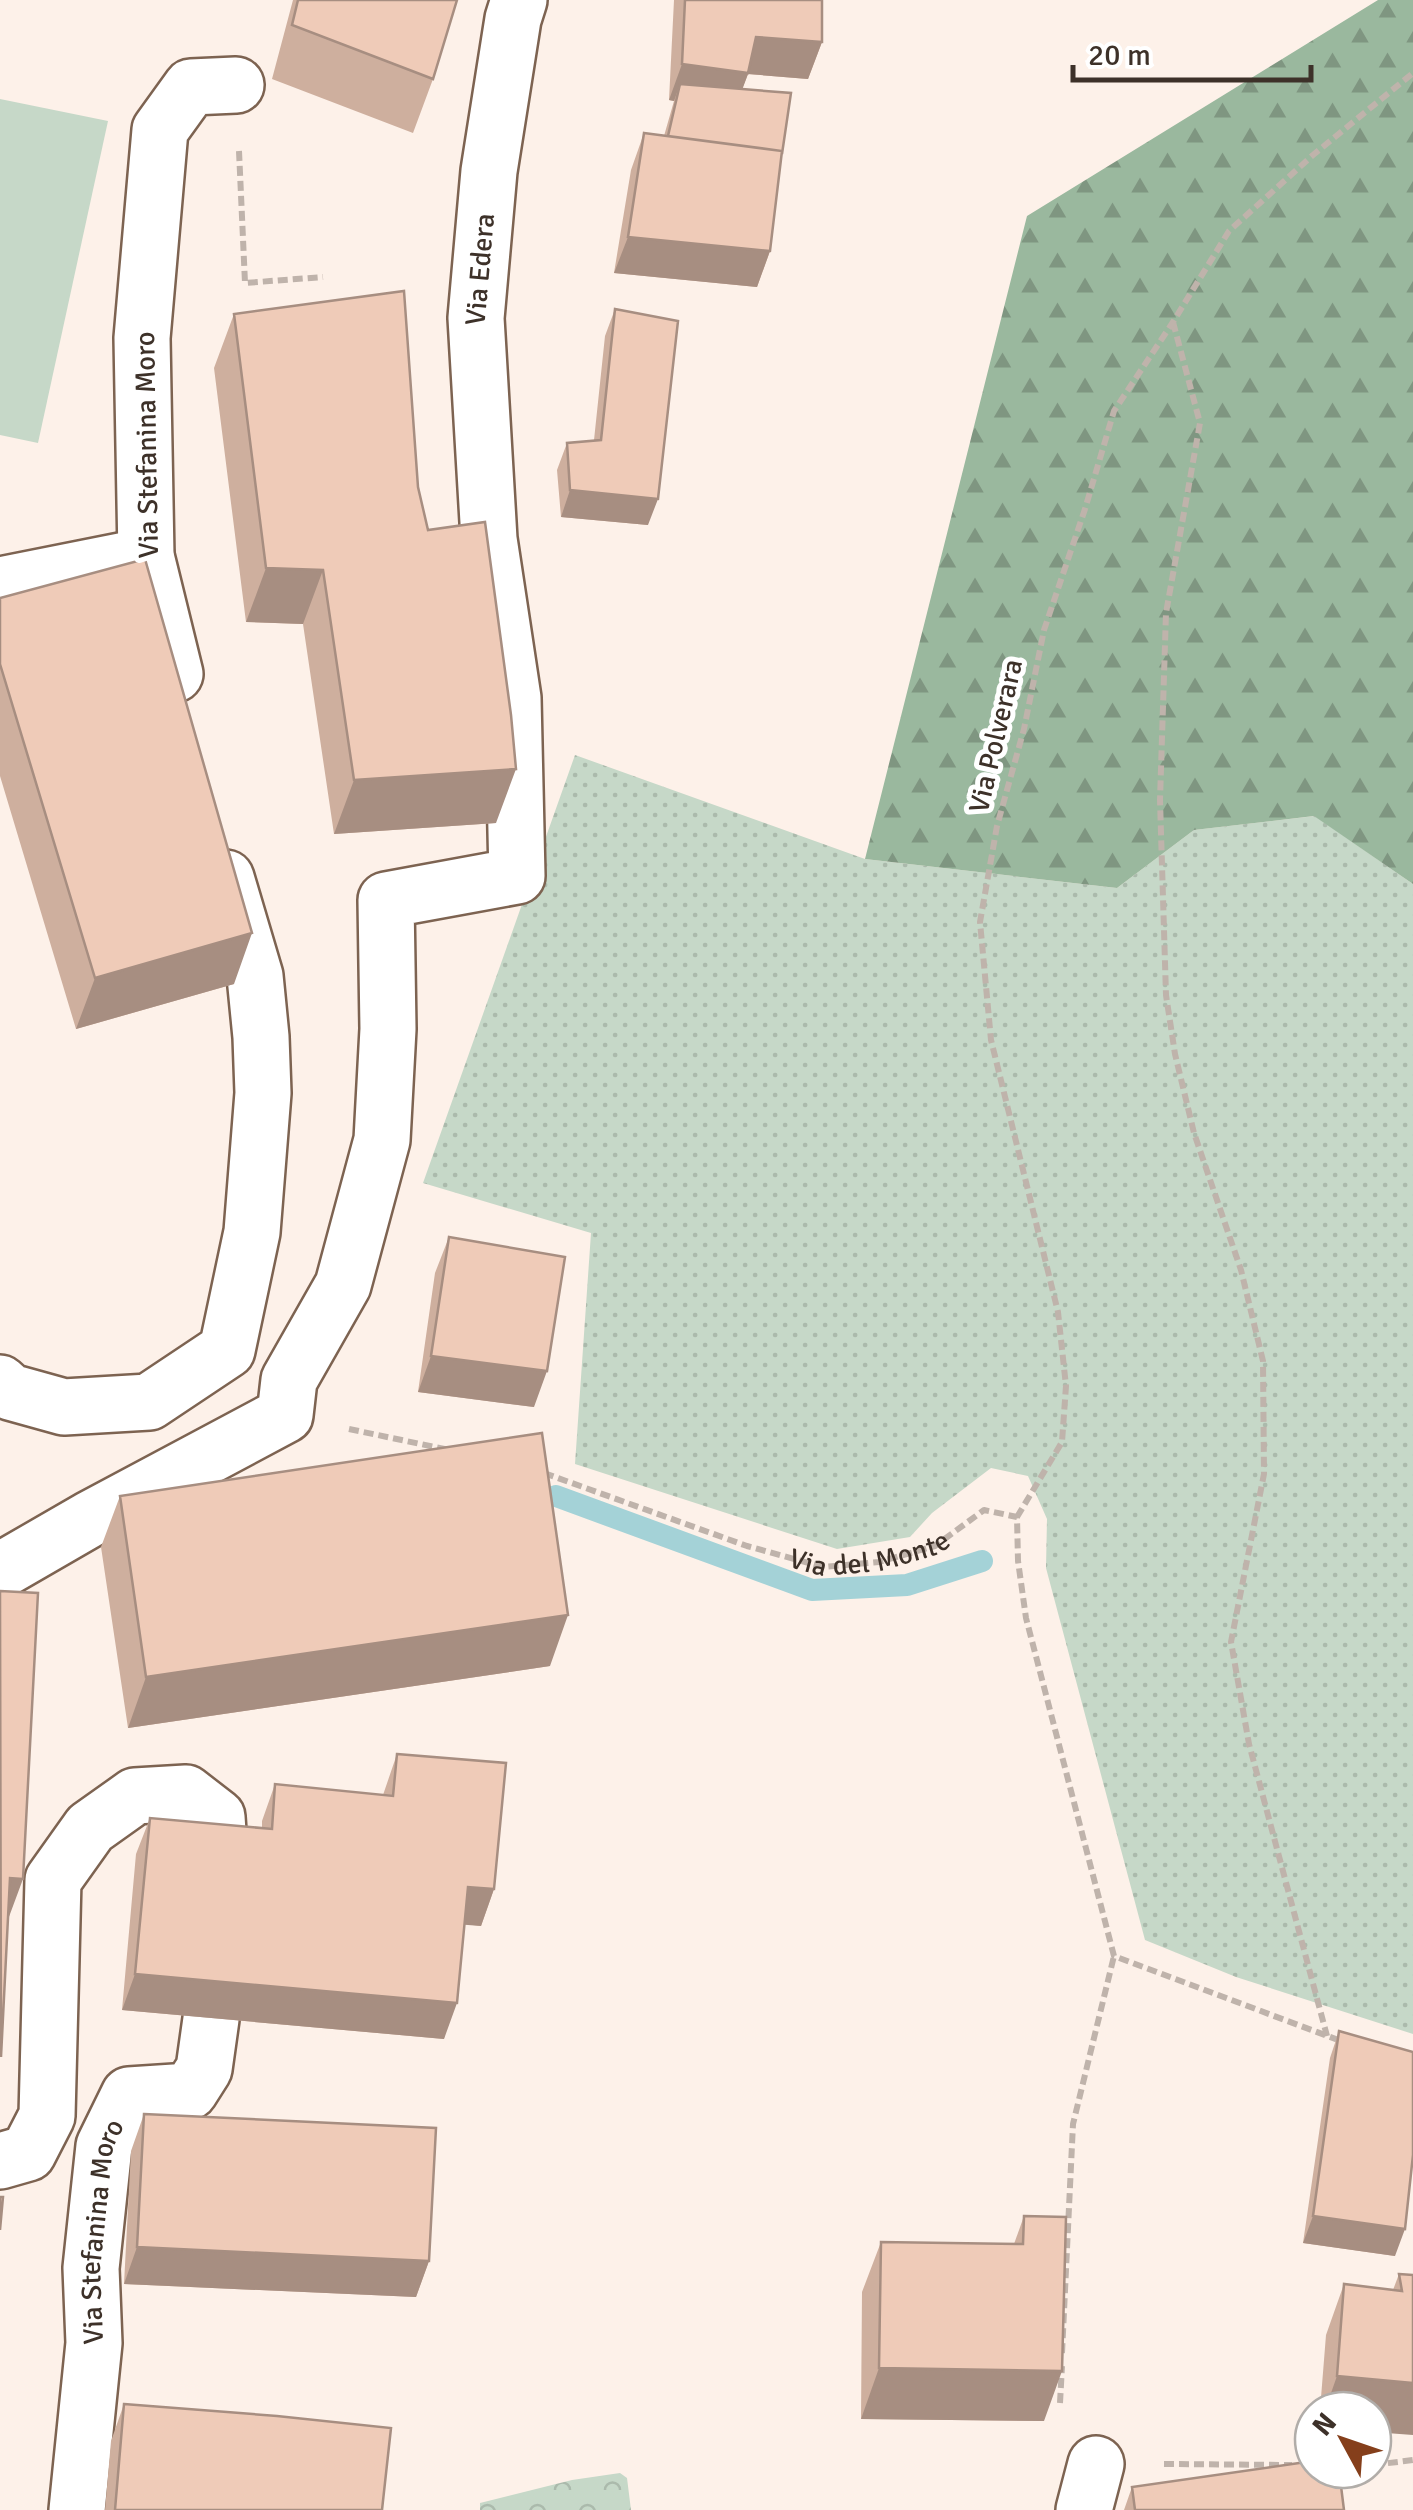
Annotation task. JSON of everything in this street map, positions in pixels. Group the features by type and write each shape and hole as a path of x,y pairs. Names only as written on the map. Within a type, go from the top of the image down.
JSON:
{"street":[{"name":"Via Edera","path":"285,1415 289,1380 344,1284 382,1140 388,1030 386,900 517,876 513,698 490,538 476,318 489,171 512,19 519,0"},
{"name":"Via Stefanina Moro","path":"188,728 146,556 142,338 160,130 191,87 236,85"},
{"path":"0,585 146,556"},
{"path":"0,1383 10,1392 64,1407 149,1402 227,1350 252,1232 263,1093 255,976 216,843"},
{"path":"0,1572 285,1415"},
{"path":"0,2161 28,2153 47,2116 53,1880 90,1828 135,1796 186,1794 217,1817 220,1860"},
{"name":"Via Stefanina Moro","path":"77,2510 94,2344 91,2268 104,2146 130,2095 190,2091 204,2070 211,2018"}],"path":[{"name":"Via Polverara","path":"1017,1517 1062,1442 1066,1386 1058,1312 991,1040 980,922 1044,630 1114,411 1229,232 1413,73"},
{"path":"236,85 245,283 323,277"},
{"path":"1173,322 1200,423 1166,613 1160,800 1166,995 1194,1132 1240,1270 1263,1361 1264,1474 1231,1642 1249,1744 1327,2036"},
{"path":"285,1415 454,1451"},
{"name":"Via del Monte","path":"528,1467 747,1546 822,1568 879,1562 935,1546 984,1510 1017,1517"},
{"path":"1017,1517 1026,1618 1114,1956 1074,2124 1060,2421"},
{"path":"1114,1956 1344,2042"},
{"path":"1090,2487 1293,2465"}],"green space":[{"path":"1378,0 1413,0 1413,884 1314,816 1194,830 1117,888 865,859 1027,216"},
{"path":"0,99 108,121 38,443 0,435"},
{"path":"575,755 865,859 1117,888 1194,830 1315,816 1413,884 1413,2034 1236,1977 1145,1940 1046,1568 1047,1519 1028,1476 991,1468 932,1513 910,1537 837,1549 575,1464 591,1233 423,1183"},
{"path":"620,2473 627,2478 631,2510 480,2510 480,2503 572,2480"}],"building":[{"path":"298,0 457,0 433,79 292,25"},
{"path":"685,0 822,0 822,42 756,37 748,73 682,64"},
{"path":"680,84 791,93 782,154 668,136"},
{"path":"644,133 782,151 770,251 628,237"},
{"path":"404,291 418,487 428,530 485,522 516,769 354,780 323,570 266,568 234,314"},
{"path":"615,309 678,321 658,499 570,490 567,443 601,440"},
{"path":"145,559 252,933 95,978 0,664 0,598"},
{"path":"449,1237 565,1257 547,1371 431,1356"},
{"path":"542,1433 568,1615 146,1677 120,1496"},
{"path":"0,1591 38,1593 23,1879 10,1878 1,2057"},
{"path":"397,1754 506,1763 494,1889 468,1887 457,2003 135,1974 150,1818 272,1829 275,1784 393,1796"},
{"path":"1339,2031 1413,2052 1413,2155 1405,2229 1313,2216"},
{"path":"144,2114 436,2128 429,2261 137,2247"},
{"path":"1024,2216 1066,2217 1062,2371 879,2368 881,2242 1023,2244"},
{"path":"1399,2274 1413,2275 1413,2383 1337,2376 1344,2284 1402,2291"},
{"path":"124,2404 391,2428 382,2510 115,2510"},
{"path":"1293,2464 1293,2490 1342,2490 1344,2510 1135,2510 1132,2487"}],"waterway":[{"path":"556,1496 812,1590 907,1585 982,1561"}]}
